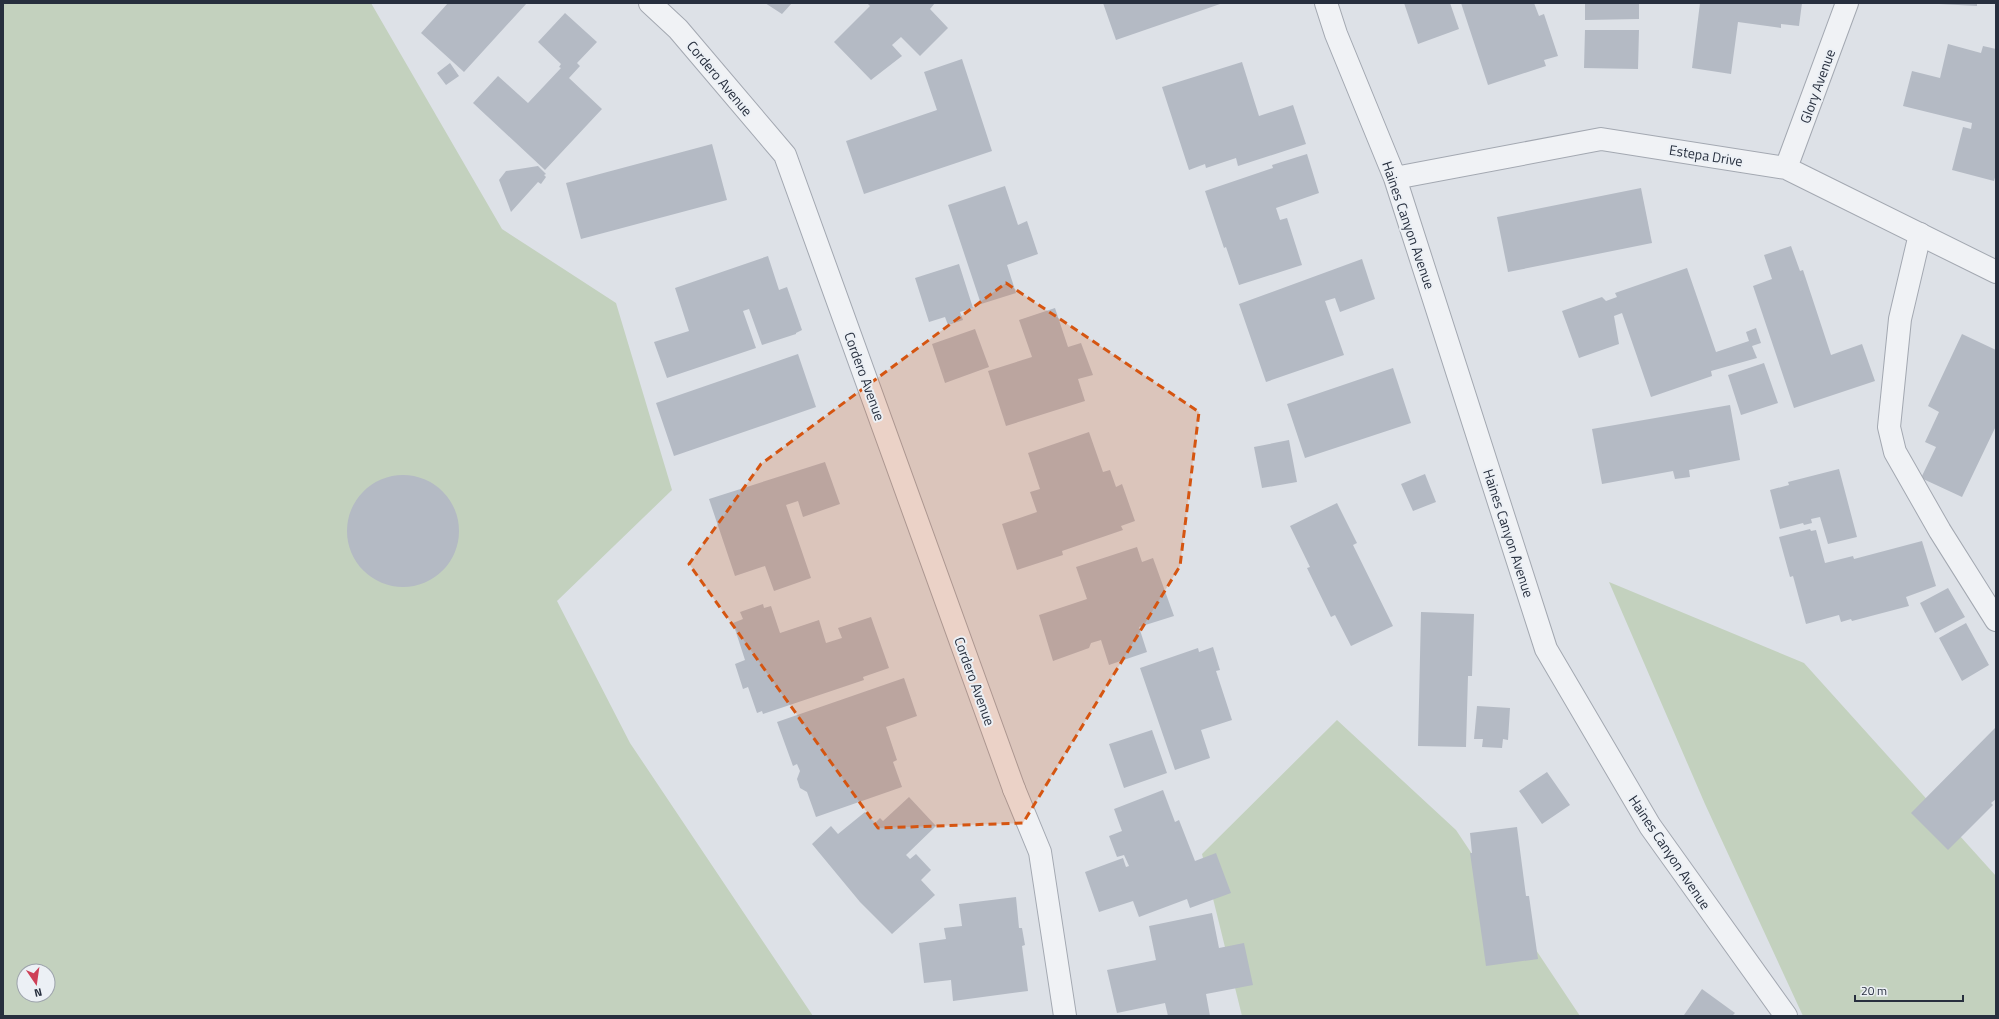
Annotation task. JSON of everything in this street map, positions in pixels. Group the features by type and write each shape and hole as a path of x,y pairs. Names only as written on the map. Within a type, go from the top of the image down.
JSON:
{"street":[{"name":"Cordero Avenue","path":"650,3 678,29 785,155 1014,789 1040,852 1065,1016"},
{"name":"Haines Canyon Avenue","path":"1326,3 1336,34 1395,178 1546,649 1650,826 1786,1016"},
{"name":"Glory Avenue","path":"1786,168 1847,3"},
{"name":"Estepa Drive","path":"1395,178 1601,139 1786,168 1996,272"},
{"path":"1920,234 1900,319 1889,427 1895,452 1940,531 1996,620"}],"highlighted area":[{"path":"1006,283 1199,412 1180,566 1023,823 878,828 689,564 761,464"}],"green space":[{"path":"3,3 371,3 502,229 616,303 672,490 557,601 630,743 813,1016 3,1016"},
{"path":"1609,582 1804,663 1996,876 1996,1016 1803,1016 1705,804"},
{"path":"1337,720 1456,830 1580,1016 1242,1016 1202,854"}],"building":[{"path":"448,3 527,3 464,72 421,33"},
{"path":"765,3 792,3 782,14"},
{"path":"867,3 935,3 930,9 948,28 920,56 901,37 892,45 902,56 871,80 834,42 870,6"},
{"path":"1103,3 1223,3 1116,40"},
{"path":"1404,3 1450,3 1459,29 1418,44"},
{"path":"1461,3 1534,3 1539,16 1544,14 1558,56 1544,60 1546,66 1488,85"},
{"path":"1585,3 1639,3 1639,19 1585,20"},
{"path":"1700,3 1802,3 1799,26 1781,24 1781,28 1738,22 1731,74 1692,68"},
{"path":"1977,3 1977,6 1939,4"},
{"path":"565,13 597,42 577,63 580,66 569,78 602,109 545,170 473,103 498,76 528,103 561,68 559,67 561,64 538,42"},
{"path":"1585,30 1639,30 1638,69 1584,68"},
{"path":"1948,44 1981,53 1983,46 1996,49 1996,174 1994,181 1952,170 1963,127 1971,129 1972,123 1903,106 1912,71 1940,78"},
{"path":"962,59 992,151 864,194 846,141 937,110 924,72"},
{"path":"1242,62 1259,116 1293,105 1306,144 1238,166 1236,158 1206,168 1205,164 1189,170 1162,87"},
{"path":"450,63 459,76 446,85 437,73"},
{"path":"712,144 727,200 581,239 566,183"},
{"path":"1307,154 1319,193 1276,208 1280,220 1287,218 1302,265 1239,285 1226,247 1224,248 1205,191 1273,168 1272,165"},
{"path":"538,166 546,174 544,175 546,177 541,184 538,182 511,212 499,180 506,171"},
{"path":"1005,186 1018,225 1027,221 1038,254 1007,265 1016,293 981,304 948,205"},
{"path":"1641,188 1652,243 1508,272 1497,217"},
{"path":"1791,246 1800,271 1803,270 1831,355 1862,344 1875,381 1794,408 1753,286 1772,279 1764,255"},
{"path":"768,256 779,290 787,287 802,330 796,334 762,345 749,309 743,311 756,348 667,378 654,342 689,331 675,288"},
{"path":"1362,259 1375,299 1340,312 1335,298 1325,301 1344,355 1266,382 1239,304"},
{"path":"959,264 973,308 960,312 963,320 948,325 945,317 929,322 915,278"},
{"path":"1687,268 1716,352 1749,341 1746,332 1756,328 1761,343 1752,346 1757,358 1711,371 1712,376 1651,397 1622,313 1614,316 1619,344 1579,358 1562,311 1602,297 1606,301 1617,297 1615,293"},
{"path":"1055,308 1068,347 1081,343 1093,375 1078,379 1085,401 1006,426 988,371 1032,357 1019,320"},
{"path":"975,329 989,367 945,383 932,344"},
{"path":"1962,334 1996,350 1996,426 1962,497 1921,478 1936,447 1925,442 1939,412 1928,406"},
{"path":"798,354 816,407 674,456 656,403"},
{"path":"1764,363 1778,403 1741,415 1728,375"},
{"path":"1393,368 1411,423 1305,458 1287,404"},
{"path":"1730,405 1740,460 1689,470 1690,477 1675,479 1673,471 1602,484 1592,429"},
{"path":"1089,432 1103,472 1110,470 1116,487 1122,484 1135,521 1121,526 1123,530 1062,551 1063,555 1017,570 1002,524 1037,512 1030,492 1040,489 1028,453"},
{"path":"1289,440 1297,482 1262,488 1254,447"},
{"path":"825,462 840,504 803,517 798,501 786,505 811,578 774,591 765,566 735,576 709,499"},
{"path":"1839,469 1857,537 1828,544 1820,517 1811,519 1812,523 1804,525 1803,523 1780,529 1770,490 1789,485 1788,482"},
{"path":"1425,474 1436,502 1413,511 1401,484"},
{"path":"403,475 424,479 443,491 455,510 459,531 455,552 443,571 424,583 403,587 382,583 363,571 351,552 347,531 351,510 363,491 382,479"},
{"path":"1337,503 1357,543 1353,545 1393,626 1351,646 1335,615 1331,617 1307,568 1310,567 1290,526"},
{"path":"1810,529 1811,531 1816,530 1825,563 1853,556 1854,559 1922,541 1936,586 1906,597 1909,606 1852,621 1851,619 1841,622 1839,615 1806,624 1793,576 1790,577 1779,537"},
{"path":"1137,547 1142,562 1153,558 1174,616 1139,627 1147,652 1109,665 1101,640 1091,643 1089,648 1053,661 1039,615 1087,599 1076,567"},
{"path":"1948,588 1965,617 1935,633 1920,603"},
{"path":"763,604 764,608 771,606 780,633 819,620 826,643 842,638 838,628 871,617 889,668 863,677 864,680 763,714 762,711 757,713 748,687 743,689 735,664 745,660 733,623 743,619 740,612"},
{"path":"1421,612 1474,614 1472,676 1468,676 1466,747 1418,746"},
{"path":"1966,623 1989,665 1962,681 1939,638"},
{"path":"1213,647 1220,670 1216,671 1232,720 1201,730 1210,758 1175,770 1140,668 1198,648 1199,652"},
{"path":"904,678 917,716 886,727 897,760 893,762 902,787 816,817 807,792 800,788 797,779 800,771 797,764 793,766 777,722"},
{"path":"1477,706 1510,708 1508,740 1503,739 1502,748 1482,747 1483,739 1474,739"},
{"path":"1996,727 1996,799 1991,803 1993,805 1948,850 1911,813"},
{"path":"1152,730 1167,773 1124,788 1109,744"},
{"path":"1547,772 1570,805 1542,824 1519,791"},
{"path":"1163,790 1175,822 1179,820 1195,861 1216,853 1231,893 1190,908 1187,899 1139,917 1133,901 1099,912 1085,872 1123,858 1126,867 1129,866 1124,855 1117,857 1109,836 1122,831 1114,809"},
{"path":"909,797 936,826 906,855 910,859 916,854 931,870 921,880 935,895 892,934 860,902 812,844 831,826 838,834 865,812 875,823 880,818 883,821"},
{"path":"1517,827 1526,896 1529,896 1538,959 1486,966 1470,853 1472,853 1470,833"},
{"path":"1016,897 1019,928 1022,928 1025,945 1022,946 1028,991 953,1001 951,980 924,983 919,943 946,939 944,928 962,926 959,904"},
{"path":"1212,913 1219,948 1244,943 1253,985 1206,994 1210,1016 1168,1016 1165,1003 1117,1013 1107,970 1156,960 1149,926"},
{"path":"1702,989 1735,1013 1732,1016 1684,1015"}]}
